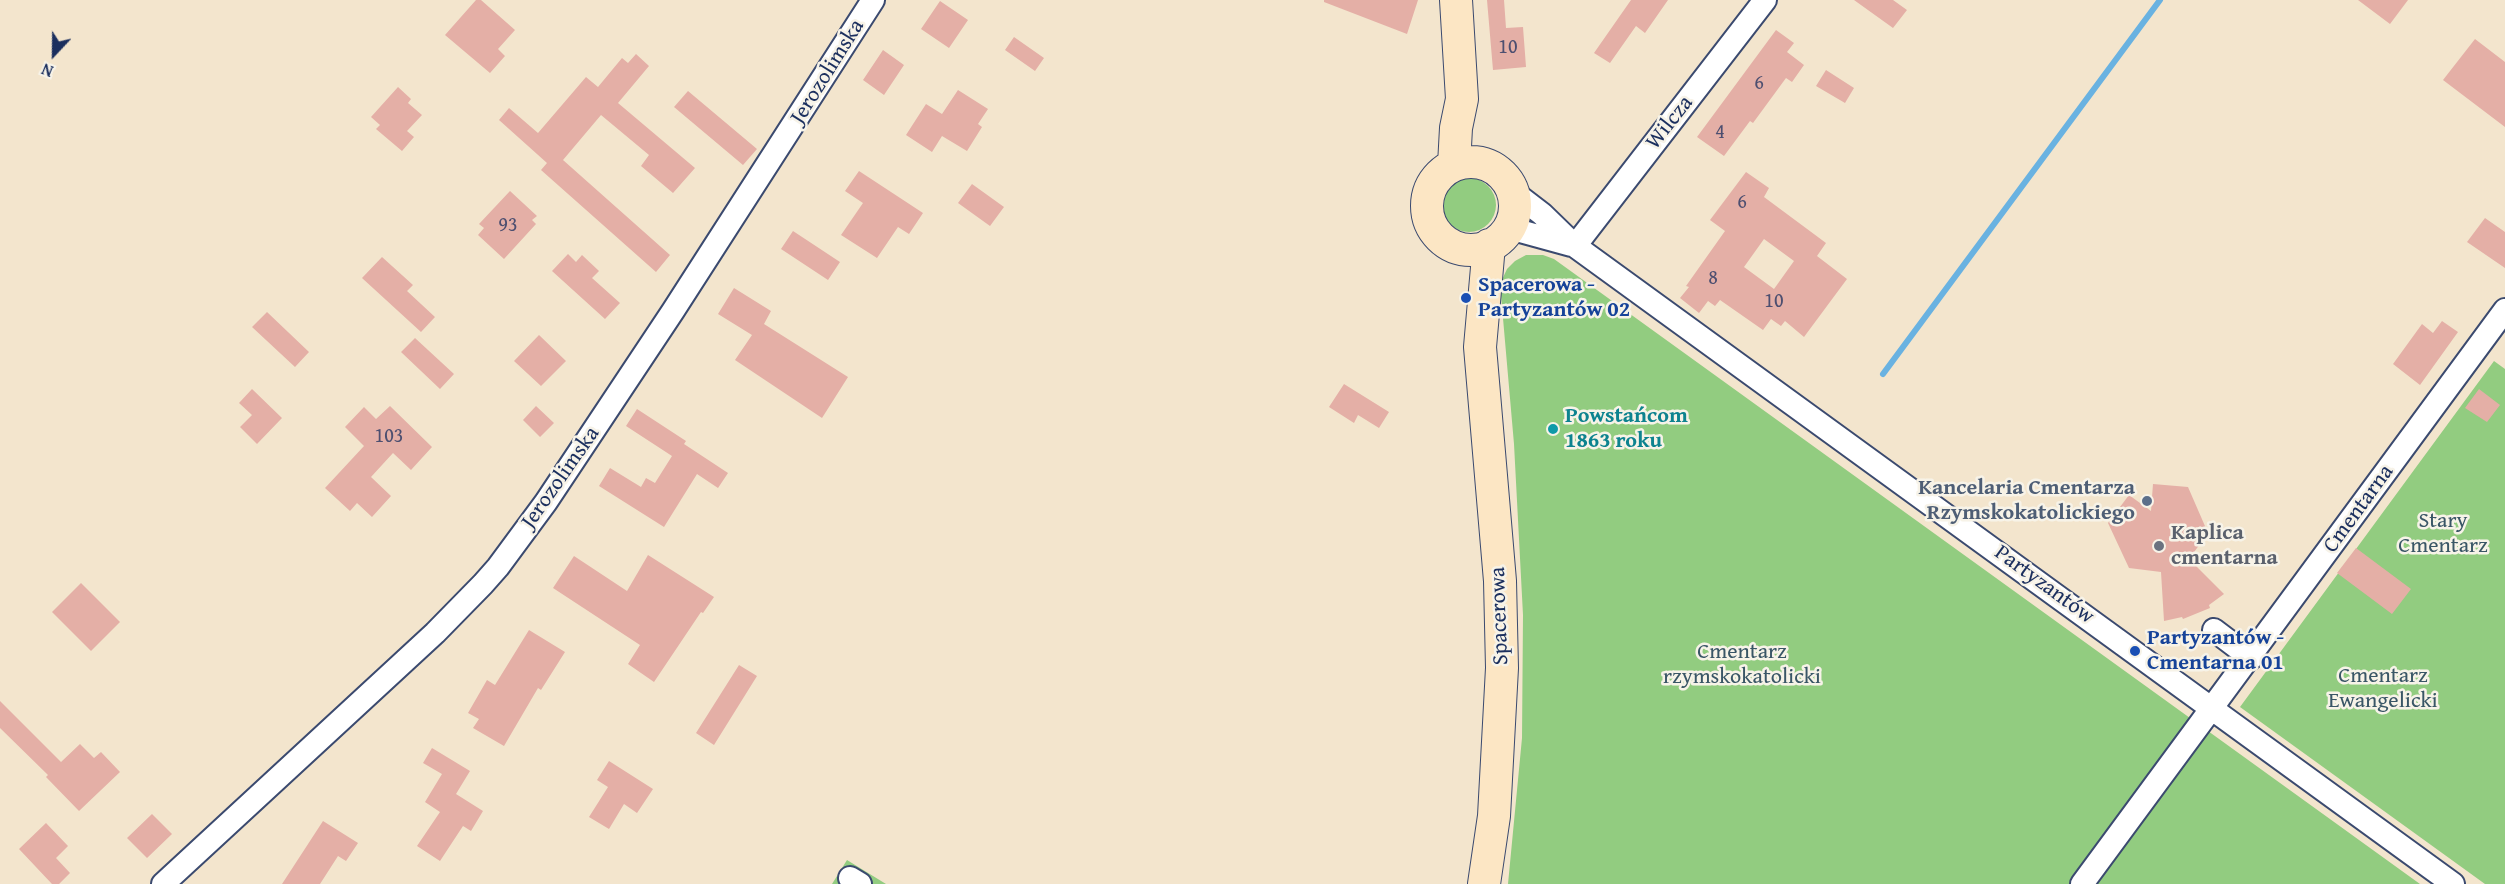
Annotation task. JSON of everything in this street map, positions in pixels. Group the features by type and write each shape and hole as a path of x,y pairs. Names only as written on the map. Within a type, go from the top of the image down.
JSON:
{"street":[{"name":"Jerozolimska","path":"163,884 435,633 498,567 546,502 667,320 873,0"},
{"path":"1454,165 1456,128 1462,99 1456,0"},
{"name":"Wilcza","path":"1575,246 1765,0"},
{"path":"1462,99 1487,165"},
{"path":"1476,162 1487,165 1507,180 1512,191 1515,210 1486,240 1448,243 1438,234 1431,222 1428,209 1429,196 1434,183 1442,173 1454,165 1476,162"},
{"name":"Partyzantów","path":"1512,191 1542,214 1575,246 2453,884"},
{"name":"Partyzantów","path":"1486,240 1575,246"},
{"name":"Spacerowa","path":"1484,884 1494,816 1502,669 1500,581 1480,347 1472,327 1466,298 1486,240"},
{"name":"Cmentarna","path":"2082,884 2251,658 2505,310"},
{"path":"2214,630 2251,658"}],"green space":[{"path":"1464,178 1474,178 1484,182 1492,190 1496,205 1492,220 1484,228 1474,232 1464,232 1454,228 1446,220 1442,210 1442,200 1446,190 1454,182"},
{"name":"Cmentarz rzymskokatolicki","path":"1526,255 1543,255 1554,259 2420,884 1508,884 1522,738 1523,615 1514,444 1500,284 1507,269 1515,261"},
{"name":"Cmentarz Ewangelicki","path":"2494,361 2505,369 2505,884 2485,884 2240,707"},
{"path":"847,860 886,884 832,884"}],"building":[{"path":"476,0 481,0 515,30 498,49 505,56 490,73 445,35"},
{"path":"1324,0 1418,0 1407,34 1324,2"},
{"path":"1487,0 1504,0 1506,28 1523,27 1526,67 1493,70"},
{"path":"1631,0 1668,0 1645,33 1636,26 1610,63 1594,53"},
{"path":"1854,0 1893,0 1907,10 1893,28"},
{"path":"2358,0 2408,0 2390,24"},
{"path":"940,1 968,20 949,48 921,29"},
{"path":"1776,30 1794,43 1787,52 1804,65 1792,82 1786,78 1753,123 1750,121 1724,156 1697,137"},
{"path":"1014,37 1044,58 1035,71 1005,50"},
{"path":"2475,39 2505,62 2505,127 2443,80"},
{"path":"883,50 904,65 884,95 863,80"},
{"path":"636,54 649,66 618,103 695,168 673,193 641,166 649,155 601,115 563,160 670,255 656,272 541,170 547,163 499,120 509,108 538,133 586,77 598,87 622,58 628,63"},
{"path":"1826,70 1854,88 1845,103 1816,86"},
{"path":"398,87 411,99 408,103 422,115 407,131 414,137 402,151 376,129 380,125 371,117"},
{"path":"958,90 988,109 978,124 982,127 967,151 942,136 932,152 906,135 926,104 942,114"},
{"path":"688,91 757,149 743,165 674,107"},
{"path":"859,171 923,213 909,234 898,227 877,258 841,235 863,203 845,191"},
{"path":"1746,172 1769,188 1764,197 1826,243 1817,256 1847,279 1804,337 1785,321 1781,326 1771,319 1763,330 1720,300 1715,306 1708,301 1699,313 1680,298 1725,231 1710,220","holes":["1764,239 1794,261 1774,289 1744,267"]},
{"path":"972,184 1004,207 990,226 958,203"},
{"path":"510,191 537,216 532,220 536,224 504,259 478,235 484,228 479,224"},
{"path":"2485,218 2505,232 2505,268 2467,242"},
{"path":"793,231 840,262 828,280 781,249"},
{"path":"568,254 576,262 582,255 599,271 592,278 620,303 605,319 552,271"},
{"path":"382,257 413,285 407,291 435,317 421,332 362,278"},
{"path":"734,288 771,311 764,324 848,377 822,418 735,360 752,335 718,314"},
{"path":"267,312 309,352 295,367 252,327"},
{"path":"2442,321 2458,332 2420,385 2393,364 2422,324 2433,333"},
{"path":"539,335 566,361 541,386 514,361"},
{"path":"415,338 454,374 440,389 401,352"},
{"path":"1344,384 1389,412 1379,428 1358,415 1354,423 1329,407"},
{"path":"252,389 282,418 257,444 240,427 252,415 239,403"},
{"path":"2479,389 2500,405 2487,422 2465,408"},
{"path":"390,406 432,447 411,470 393,453 371,477 391,496 372,517 357,503 350,511 325,488 364,446 345,427 364,407 376,419"},
{"path":"536,406 554,423 540,437 523,420"},
{"path":"637,409 686,441 684,444 728,473 718,488 697,474 664,527 599,486 610,468 641,487 646,478 655,483 672,456 626,426"},
{"name":"Kaplica cmentarna","path":"2153,484 2188,487 2208,533 2189,559 2224,594 2209,605 2210,608 2183,619 2182,617 2164,621 2161,572 2129,568 2108,523 2129,495 2151,511"},
{"path":"2356,548 2411,589 2392,614 2337,573"},
{"path":"648,555 714,597 703,613 701,612 654,682 628,664 640,645 553,588 574,556 627,591"},
{"path":"81,583 120,622 91,651 52,612"},
{"path":"529,630 565,652 541,690 538,688 504,746 473,728 479,719 468,713 487,680 495,685"},
{"path":"739,665 757,676 714,745 696,733"},
{"path":"0,701 61,762 80,744 94,758 101,752 120,772 79,811 46,777 48,775 0,728"},
{"path":"432,748 470,771 456,794 483,811 471,831 463,826 440,861 417,846 440,812 425,802 442,774 423,763"},
{"path":"609,761 653,789 637,813 624,804 609,829 589,817 608,787 597,780"},
{"path":"152,814 172,834 147,858 127,838"},
{"path":"323,821 358,843 346,861 338,856 320,884 282,884"},
{"path":"46,823 68,846 56,858 70,873 59,884 52,884 19,849"}],"waterway":[{"path":"1883,374 2160,0"}],"place":[{"name":"Spacerowa - Partyzantów 02","path":"1466,298"},
{"name":"Powstańcom 1863 roku","path":"1553,429"},
{"name":"Kancelaria Cmentarza Rzymskokatolickiego","path":"2147,501"},
{"name":"Kaplica cmentarna","path":"2159,546"},
{"name":"Partyzantów - Cmentarna 01","path":"2135,651"}],"park label":[{"name":"Stary Cmentarz","path":"2443,534"}]}
